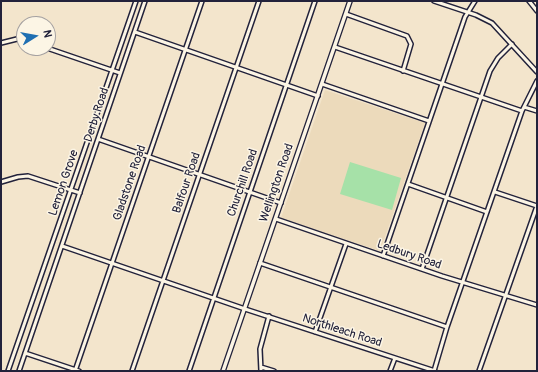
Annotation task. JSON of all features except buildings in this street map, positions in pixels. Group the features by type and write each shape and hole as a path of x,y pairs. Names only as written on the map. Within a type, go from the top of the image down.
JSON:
{"main road":[{"name":"Wellington Road","path":"223,371 350,1"}],"street":[{"name":"Lemon Grove","path":"8,371 136,1"},
{"name":"Derby Road","path":"19,371 145,1"},
{"name":"Gladstone Road","path":"76,371 202,1"},
{"name":"Balfour Road","path":"132,371 259,1"},
{"name":"Churchill Road","path":"189,371 315,1"},
{"path":"434,1 467,12 492,23 537,72"},
{"path":"383,256 467,12 475,1"},
{"path":"529,1 537,11"},
{"path":"346,14 407,36 411,44 403,70"},
{"path":"134,32 318,96"},
{"path":"1,43 16,39"},
{"path":"422,269 494,63 512,44"},
{"path":"335,47 522,111"},
{"path":"56,51 120,73"},
{"path":"434,371 447,327 522,111 537,81"},
{"path":"322,84 429,121"},
{"path":"524,107 537,111"},
{"path":"98,139 281,203"},
{"path":"1,182 26,176 80,193"},
{"path":"408,184 487,212"},
{"path":"478,371 537,206 495,192"},
{"name":"Ledbury Road","path":"276,219 346,244 537,305"},
{"path":"315,332 346,244"},
{"name":"Northleach Road","path":"62,246 244,309 434,371"},
{"path":"260,263 447,327"},
{"path":"261,371 260,349 269,316"},
{"path":"25,352 76,371"},
{"path":"390,371 395,358"},
{"path":"261,367 274,371"}],"shaded area":[{"path":"325,90 425,123 380,251 281,218"}],"green space":[{"path":"350,162 401,178 392,210 340,194"}]}
